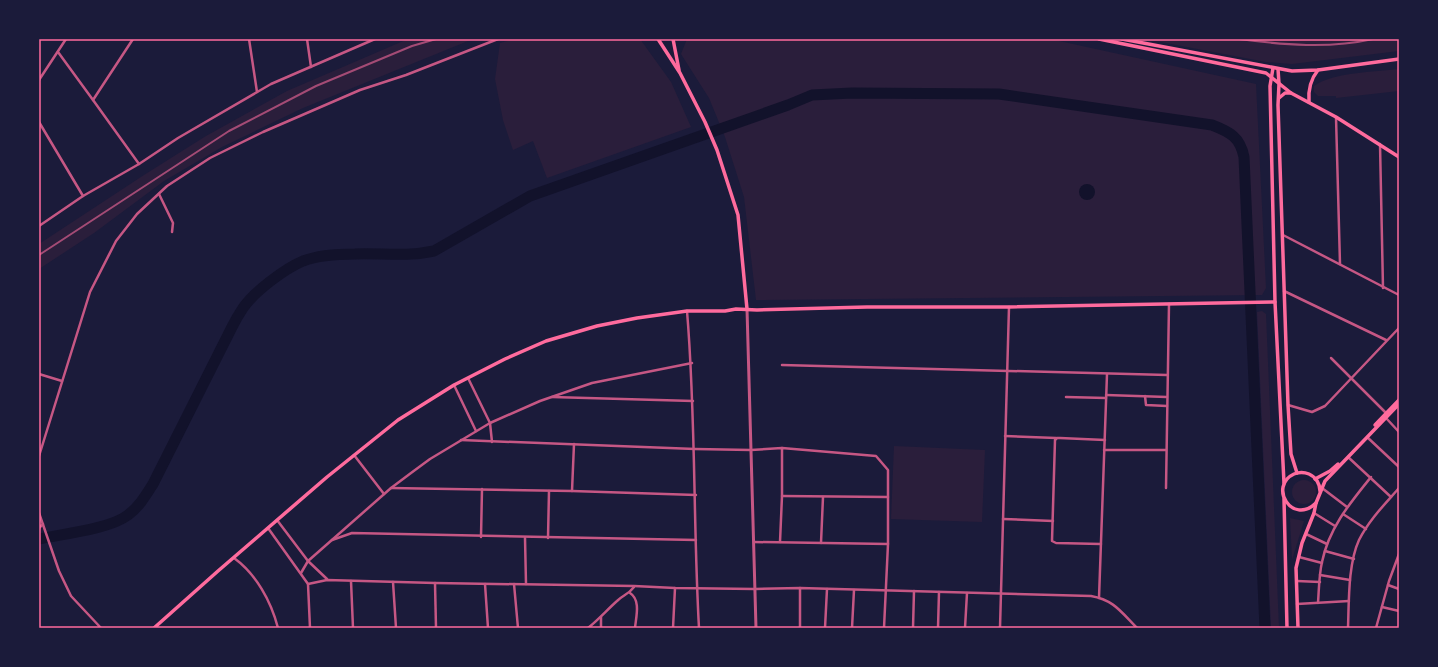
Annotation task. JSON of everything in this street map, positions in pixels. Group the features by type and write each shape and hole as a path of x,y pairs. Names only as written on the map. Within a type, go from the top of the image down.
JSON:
{"main road":[{"path":"658,39 680,73 705,122 717,150 738,215 747,309"},
{"path":"673,39 680,73"},
{"path":"1099,39 1263,72 1271,75 1279,84 1291,93 1336,117 1399,157"},
{"path":"1122,39 1292,71 1318,70 1399,59"},
{"path":"1273,68 1270,86 1275,302 1284,483 1288,628"},
{"path":"1278,69 1288,404 1291,454 1297,473"},
{"path":"1309,102 1309,89 1318,70"},
{"path":"1279,99 1285,93 1291,93"},
{"path":"154,628 277,520 398,420 454,385 468,378 546,342 597,326 637,318 687,311 867,307 1009,307 1275,302"},
{"path":"1315,479 1330,471 1399,400"},
{"path":"1298,628 1296,568 1298,557 1325,481 1399,404"},
{"path":"1284,483 1292,475 1297,473 1307,473 1315,479 1321,490"},
{"path":"1284,499 1292,507 1302,510 1312,507 1316,503"}],"street":[{"path":"39,80 66,39"},
{"path":"93,100 133,39"},
{"path":"249,39 257,92"},
{"path":"307,39 311,67"},
{"path":"39,226 83,196 140,164 178,138 271,84 375,39"},
{"path":"39,456 90,292 116,241 136,214 168,186 210,158 263,132 360,90 406,75 498,39"},
{"path":"58,52 140,164"},
{"path":"1336,117 1340,264"},
{"path":"39,122 83,196"},
{"path":"1380,144 1383,288"},
{"path":"159,194 173,223 172,232"},
{"path":"1283,235 1399,295"},
{"path":"1284,291 1386,340"},
{"path":"1166,488 1169,304"},
{"path":"1000,628 1009,307"},
{"path":"747,309 756,628"},
{"path":"687,311 692,363 699,628"},
{"path":"1288,404 1312,412 1325,406 1399,328"},
{"path":"1331,358 1386,413"},
{"path":"301,573 308,560 391,488 426,462 490,423 550,397 592,383 692,363"},
{"path":"782,365 1167,375"},
{"path":"39,374 62,381"},
{"path":"1099,598 1107,374"},
{"path":"468,378 490,423 492,442"},
{"path":"454,385 476,431"},
{"path":"1106,394 1167,397"},
{"path":"1145,396 1146,405 1167,406"},
{"path":"550,397 693,401"},
{"path":"1066,397 1106,398"},
{"path":"1385,418 1399,432"},
{"path":"1005,436 1105,440"},
{"path":"1366,437 1399,467"},
{"path":"1057,438 1055,440 1052,541 1053,543 1101,544"},
{"path":"461,440 695,449 751,450 782,448 876,456 888,470 888,544 884,628"},
{"path":"572,491 574,444"},
{"path":"780,542 782,448"},
{"path":"1104,450 1166,450"},
{"path":"354,455 384,494"},
{"path":"1348,456 1391,497"},
{"path":"1318,602 1320,575 1327,544 1335,526 1347,507 1371,477"},
{"path":"391,488 696,495"},
{"path":"1348,628 1350,580 1359,540 1372,518 1399,488"},
{"path":"480,536 482,489"},
{"path":"1321,490 1347,507"},
{"path":"548,538 549,491"},
{"path":"782,496 888,498"},
{"path":"821,543 823,497"},
{"path":"39,513 59,571 71,596 101,628"},
{"path":"1314,513 1335,526"},
{"path":"1343,514 1366,529"},
{"path":"1003,519 1052,521"},
{"path":"277,520 308,560 327,580"},
{"path":"39,528 43,524"},
{"path":"268,528 308,584 310,628"},
{"path":"330,541 352,533 525,538 696,540"},
{"path":"1306,534 1327,544"},
{"path":"525,538 526,584"},
{"path":"754,542 888,544"},
{"path":"1325,551 1354,559"},
{"path":"1376,628 1388,585 1399,554"},
{"path":"1298,557 1322,563"},
{"path":"234,558 243,564 266,596 278,628"},
{"path":"1320,575 1350,580"},
{"path":"308,584 327,580 634,586 697,589 800,588 1099,598 1107,600 1113,604 1137,628"},
{"path":"351,581 353,628"},
{"path":"1296,581 1320,582"},
{"path":"393,582 396,628"},
{"path":"435,583 436,628"},
{"path":"485,584 488,628"},
{"path":"514,584 518,628"},
{"path":"1388,585 1399,589"},
{"path":"588,628 618,600 630,594 634,586"},
{"path":"673,628 675,588"},
{"path":"800,588 800,628"},
{"path":"825,628 826,589"},
{"path":"852,628 854,590"},
{"path":"913,628 914,591"},
{"path":"938,628 939,592"},
{"path":"965,628 967,593"},
{"path":"630,594 634,596 636,601 635,628"},
{"path":"1297,604 1349,601"},
{"path":"1382,607 1399,611"},
{"path":"601,617 601,628"}],"shaded area":[{"path":"408,39 473,39 303,108 222,147 164,181 94,233 39,269 39,244 206,136 287,91"},
{"path":"514,39 640,39 671,82 691,127 547,178 533,141 513,150 503,120 495,79 500,43"},
{"path":"687,39 1050,39 1256,84 1266,288 1262,295 756,300 744,197 725,137 709,98 681,54"},
{"path":"1145,39 1399,39 1399,51 1292,64 1266,62"},
{"path":"1399,69 1399,91 1336,98 1336,96 1318,96 1314,92 1314,86 1322,81 1343,75"},
{"path":"1087,184 1093,186 1095,192 1093,198 1087,200 1081,198 1079,192 1081,186"},
{"path":"1262,311 1266,314 1279,628 1271,628 1257,312"},
{"path":"894,446 985,450 982,522 891,519"},
{"path":"1304,480 1313,483 1316,492 1313,501 1304,504 1295,501 1292,492 1295,483"},
{"path":"1290,518 1304,521 1292,560"}],"waterway":[{"path":"39,539 110,524 120,520 136,508 153,484 243,308 254,295 270,282 287,269 303,261 315,257 335,255 404,254 434,251 530,196 788,105 812,95 852,93 999,94 1212,125 1229,133 1240,145 1244,157 1265,628"}],"railway":[{"path":"39,255 229,131 316,86 412,46 436,39"},
{"path":"1239,39 1306,45 1340,44 1373,39"}]}
